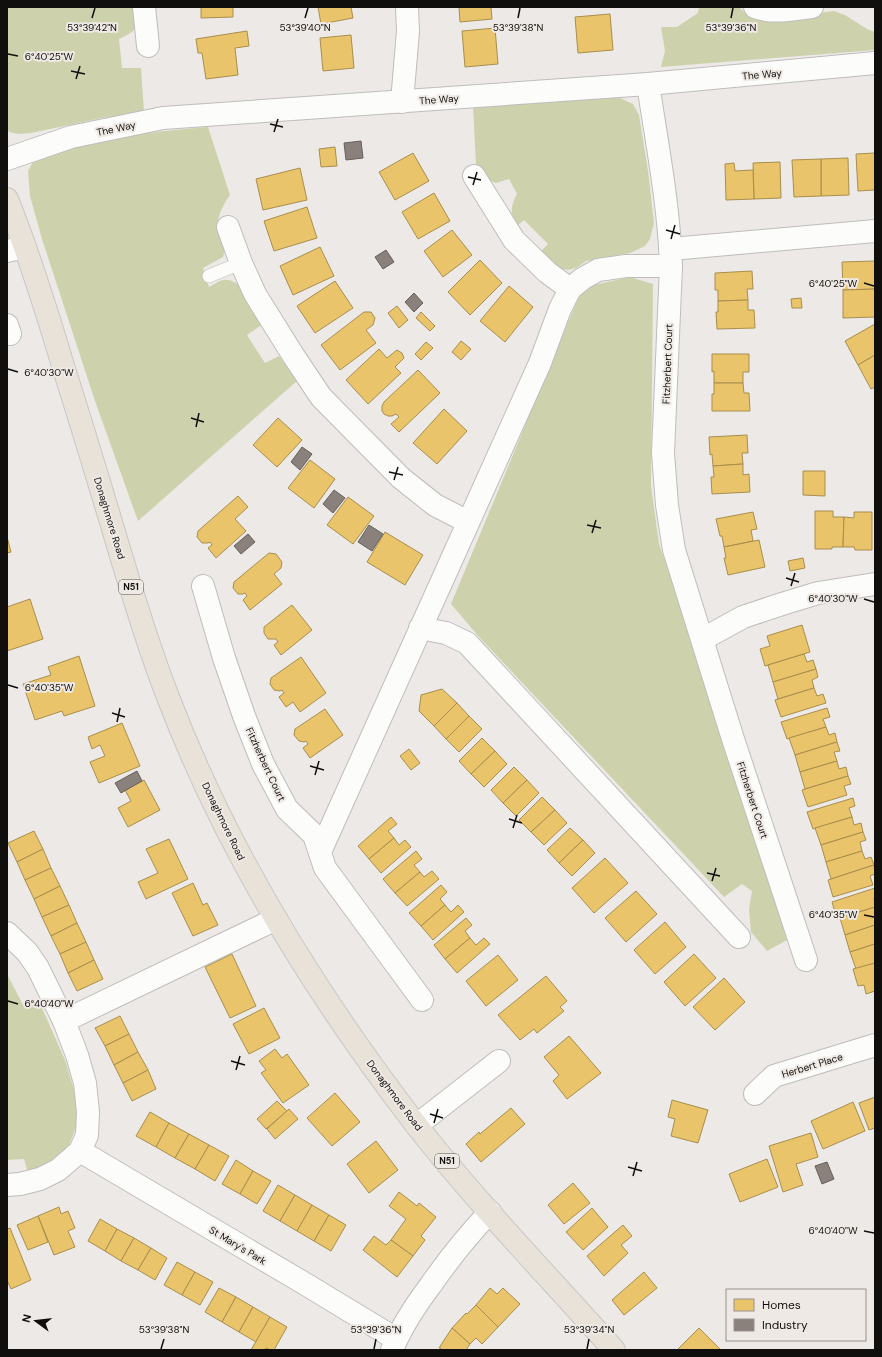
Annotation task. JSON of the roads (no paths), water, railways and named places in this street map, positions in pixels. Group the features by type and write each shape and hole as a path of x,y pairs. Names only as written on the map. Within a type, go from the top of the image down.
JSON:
{"main road":[{"name":"Donaghmore Road","path":"7,199 16,249 59,352 146,637 168,698 191,754 219,815 245,865 299,957 353,1038 417,1126 490,1212 614,1350"}],"street":[{"path":"144,7 148,46"},
{"path":"402,102 408,31 407,7"},
{"path":"755,7 773,11 812,7"},
{"name":"The Way","path":"7,159 71,137 163,118 648,84 875,63"},
{"name":"Fitzherbert Court","path":"648,84 668,213 671,258 664,452 667,505 674,550 733,739 806,960"},
{"path":"474,176 514,240 547,272 570,290"},
{"path":"228,228 241,263 255,294 292,355 322,397 400,478 435,505 468,522"},
{"path":"320,852 540,363 560,309 570,290 582,279 598,270 671,258 875,231"},
{"path":"703,639 743,617 782,604 818,593 875,584"},
{"name":"Fitzherbert Court","path":"203,586 224,658 244,716 263,764 287,809 314,835 325,868 422,1000"},
{"path":"420,628 446,633 466,643 739,937"},
{"path":"64,1021 276,919"},
{"path":"7,933 27,952 38,968 64,1021 77,1055 85,1083 88,1112 86,1135 80,1151 58,1170 40,1179 20,1184 7,1185"},
{"name":"Herbert Place","path":"754,1094 774,1076 875,1045"},
{"path":"417,1126 499,1061"},
{"name":"St Mary's Park","path":"80,1151 302,1282 394,1345"},
{"path":"394,1345 419,1302 449,1260 490,1212"}],"lane":[{"path":"210,276 241,263"}]}
